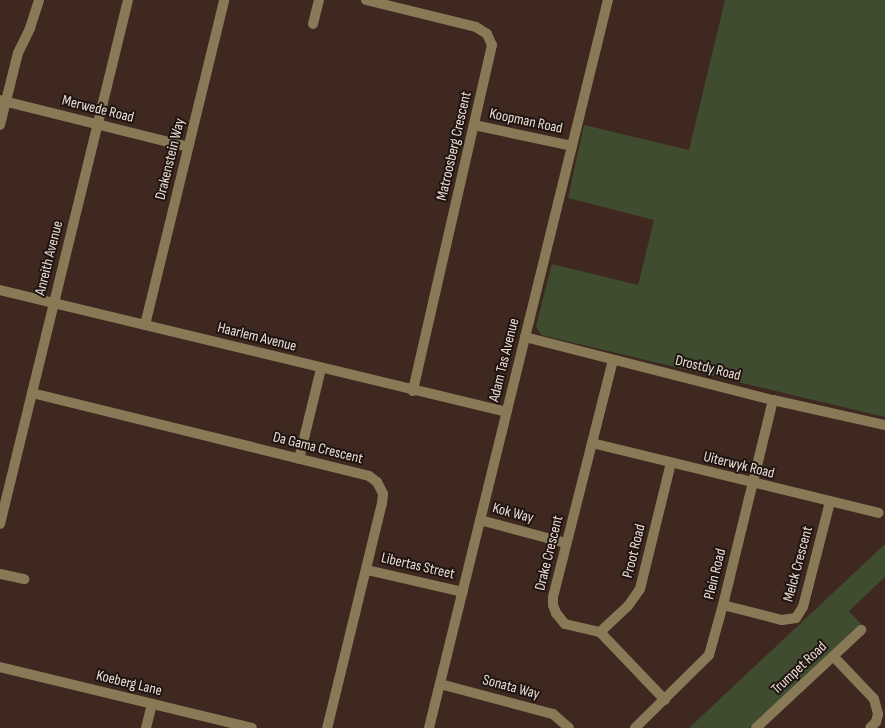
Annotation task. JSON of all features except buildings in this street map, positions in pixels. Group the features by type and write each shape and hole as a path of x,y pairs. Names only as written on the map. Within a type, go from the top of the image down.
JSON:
{"street":[{"path":"0,124 3,101 18,53 30,28 39,0"},
{"name":"Anreith Avenue","path":"0,524 128,0"},
{"name":"Drakenstein Way","path":"145,325 224,0"},
{"path":"313,24 318,0"},
{"name":"Matroosberg Crescent","path":"366,0 476,27 490,38 493,51 412,391"},
{"name":"Adam Tas Avenue","path":"429,728 608,0"},
{"name":"Merwede Road","path":"3,101 188,148"},
{"name":"Koopman Road","path":"474,125 572,146"},
{"name":"Haarlem Avenue","path":"0,290 412,391 507,412"},
{"name":"Drostdy Road","path":"525,337 773,400 885,425"},
{"name":"Drake Crescent","path":"600,632 565,624 556,613 553,597 613,360"},
{"path":"299,459 321,369"},
{"name":"Da Gama Crescent","path":"32,394 369,476 381,487 382,504 327,728"},
{"name":"Plein Road","path":"635,728 708,655 723,605 773,400"},
{"name":"Uiterwyk Road","path":"592,443 753,484 879,513"},
{"name":"Proot Road","path":"600,632 628,606 640,589 671,463"},
{"name":"Melck Crescent","path":"723,605 782,620 796,618 803,606 830,502"},
{"name":"Kok Way","path":"480,520 566,543"},
{"name":"Libertas Street","path":"367,570 462,592"},
{"path":"0,574 24,579"},
{"name":"Trumpet Road","path":"756,728 861,630"},
{"path":"600,632 665,700"},
{"path":"834,656 874,699 878,714 876,722 870,728"},
{"name":"Koeberg Lane","path":"0,667 252,728"},
{"name":"Sonata Way","path":"440,684 553,714 569,728"},
{"path":"146,728 152,704"}],"green space":[{"path":"725,0 885,0 885,417 541,335 536,326 552,264 638,285 654,220 568,198 584,125 689,150"},
{"path":"885,544 885,577 849,611 861,624 749,728 689,728"}]}
